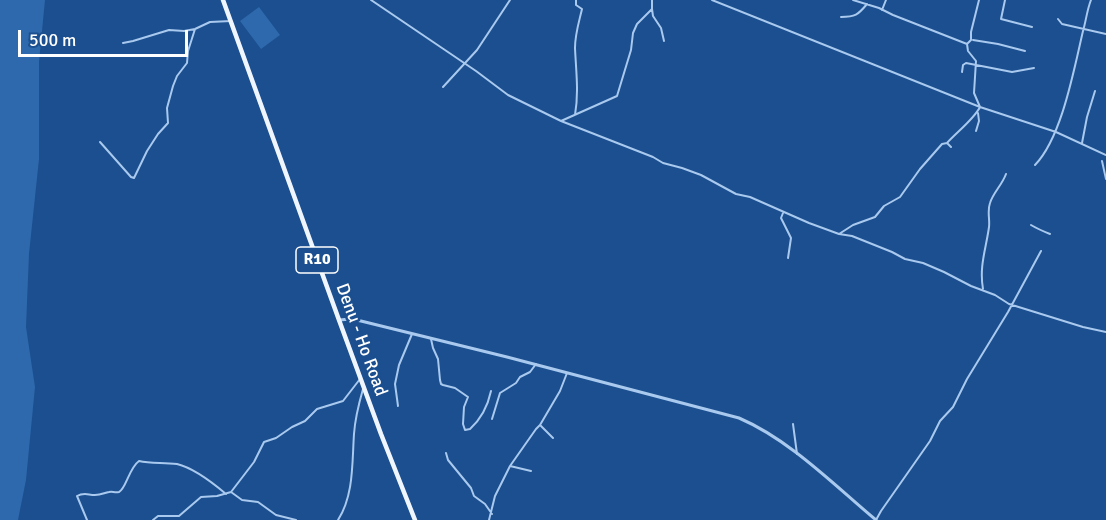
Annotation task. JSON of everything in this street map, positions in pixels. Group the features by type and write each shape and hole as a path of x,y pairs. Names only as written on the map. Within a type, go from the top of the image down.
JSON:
{"main road":[{"name":"Denu - Ho Road","path":"223,0 339,320 415,520"}],"street":[{"path":"371,0 508,95 561,121 663,163 700,175 736,194 750,197 839,234 852,236 905,259 923,263 1011,304 1106,332"},
{"path":"443,87 477,50 510,0"},
{"path":"575,115 578,99 576,33 582,9 576,5 576,0"},
{"path":"652,0 653,16 661,28 664,41"},
{"path":"712,0 979,109 1056,132 1106,155"},
{"path":"853,0 967,44"},
{"path":"882,10 886,0"},
{"path":"967,44 971,40 979,0"},
{"path":"1005,0 1001,19 1032,27"},
{"path":"1035,165 1056,132 1091,0"},
{"path":"841,17 853,17 867,4"},
{"path":"561,121 617,96 631,50 633,33 637,24 652,9"},
{"path":"1058,19 1062,24 1106,33"},
{"path":"123,43 169,30 184,31 210,22 231,21"},
{"path":"100,142 134,178 147,151 168,123 167,108 173,87 177,76 187,63 195,29"},
{"path":"971,40 1025,51"},
{"path":"967,44 968,51 977,65 974,93 979,109 979,121 976,131"},
{"path":"962,72 963,65 966,63 1012,72 1034,68"},
{"path":"1082,143 1095,92"},
{"path":"839,234 853,225 875,217 884,206 900,197 942,144 948,143 979,109"},
{"path":"948,143 951,147"},
{"path":"1102,161 1106,179"},
{"path":"983,290 981,271 989,227 990,204 1006,174"},
{"path":"783,212 781,218 791,238 788,258"},
{"path":"1031,225 1050,234"},
{"path":"339,320 361,321 536,364 739,418 776,437 876,520 930,441 940,421 953,407 1041,251"},
{"path":"398,406 395,390 397,376 412,334"},
{"path":"431,339 438,359 441,384 455,388 468,397 464,407 465,430 470,429 480,419 491,391"},
{"path":"492,419 500,393 516,383 520,376 530,372 536,364"},
{"path":"491,518 495,496 510,466 540,425 560,391 567,373"},
{"path":"153,520 159,516 179,516 201,497 231,492 254,462 264,442 310,418 317,409 340,403 361,378"},
{"path":"338,520 344,510 349,490 357,413 364,387"},
{"path":"793,424 797,454"},
{"path":"540,425 553,438"},
{"path":"446,453 448,460 471,488 474,496 485,504 491,518"},
{"path":"87,520 77,496 120,491 130,471 139,460 147,463 182,466 214,483 226,494"},
{"path":"510,466 531,471"},
{"path":"231,492 242,500 258,502 276,515 296,520"}],"shaded area":[{"path":"0,0 45,0 39,62 39,159 29,254 26,327 35,387 26,480 18,520 0,520"},
{"path":"259,7 280,35 261,49 240,21"}]}
